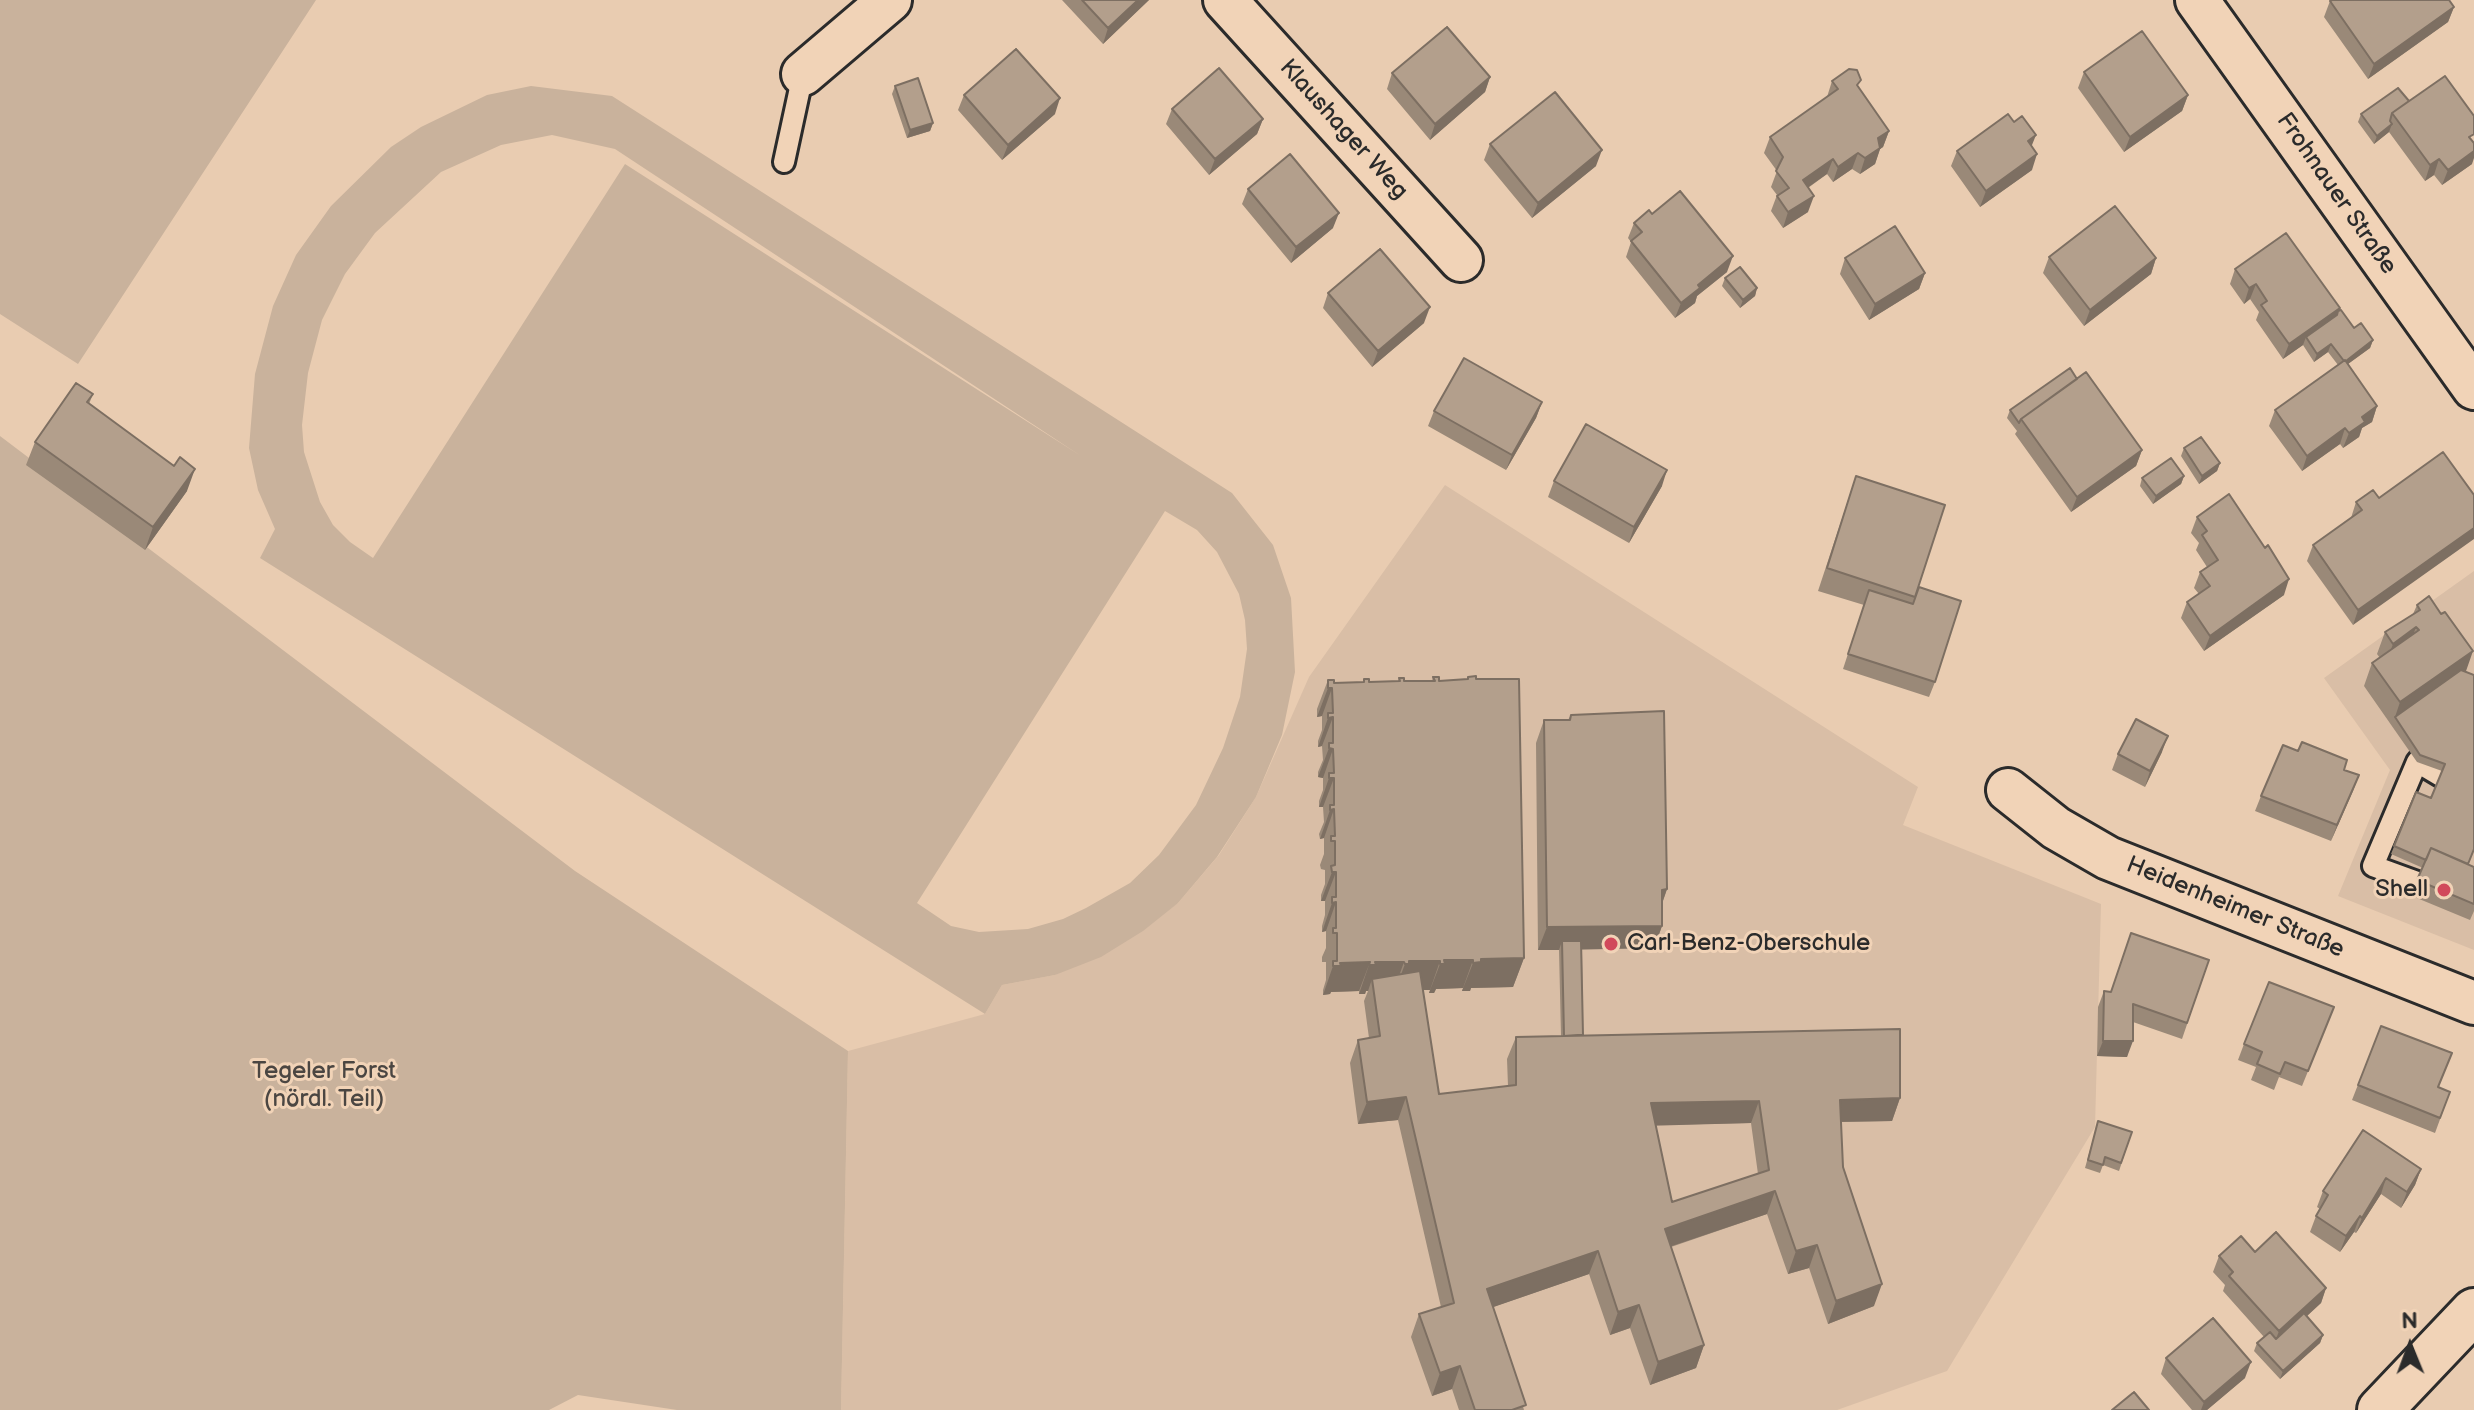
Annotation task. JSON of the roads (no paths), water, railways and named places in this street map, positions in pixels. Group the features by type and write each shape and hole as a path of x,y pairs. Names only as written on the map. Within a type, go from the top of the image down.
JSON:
{"main road":[{"path":"2380,1410 2474,1311"}],"street":[{"path":"803,74 890,0"},
{"name":"Klaushager Weg","path":"1225,0 1461,260"},
{"name":"Frohnauer Straße","path":"2197,0 2474,388"},
{"name":"Heidenheimer Straße","path":"2008,790 2056,828 2108,858 2474,1003"}],"lane":[{"path":"784,162 803,74"},
{"path":"2417,882 2373,866 2417,762 2446,727"},
{"path":"2417,762 2474,796"}],"place":[{"name":"Shell","path":"2444,890"},
{"name":"Carl-Benz-Oberschule","path":"1611,944"}],"park label":[{"name":"Tegeler Forst (nördl. Teil)","path":"324,1086"}]}
